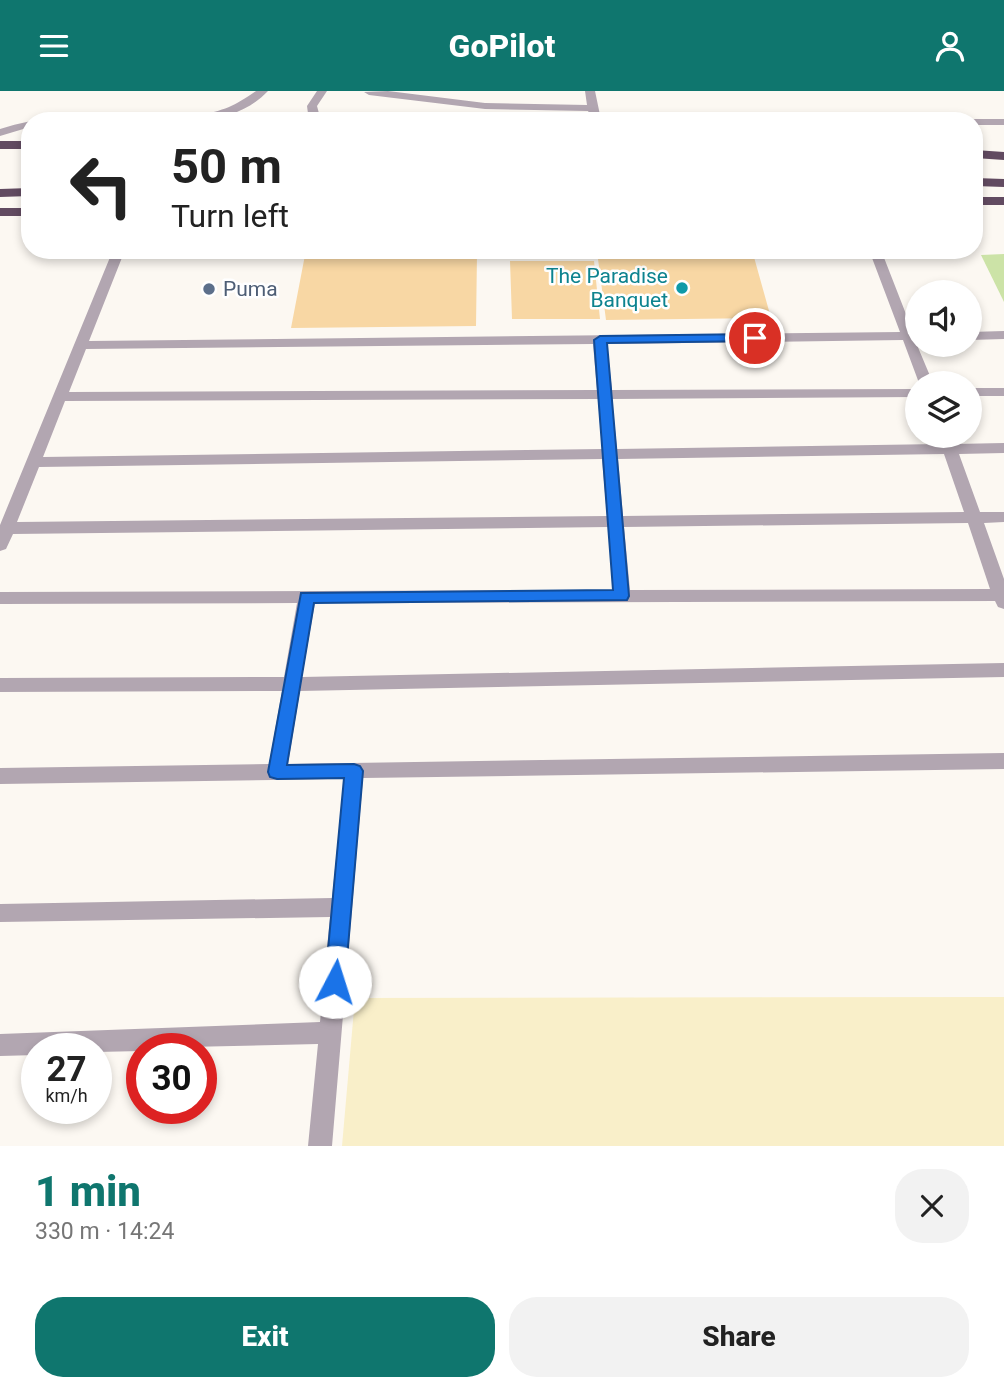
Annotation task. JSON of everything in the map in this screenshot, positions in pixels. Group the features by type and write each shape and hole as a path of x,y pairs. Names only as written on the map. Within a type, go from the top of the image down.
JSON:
{"highway":[{"path":"983,143 1004,143"},
{"path":"0,145 21,145"},
{"path":"983,155 1004,156"},
{"path":"983,182 1004,183"},
{"path":"0,193 21,192"},
{"path":"983,201 1004,201"},
{"path":"0,212 21,212"}],"street":[{"path":"230,112 263,91"},
{"path":"314,112 312,106 322,91"},
{"path":"590,91 593,112"},
{"path":"369,92 485,106 592,108"},
{"path":"983,122 1004,122"},
{"path":"0,133 21,126"},
{"path":"0,545 115,259"},
{"path":"880,259 905,317"},
{"path":"982,336 1004,335"},
{"path":"81,345 905,336"},
{"path":"600,340 622,596"},
{"path":"982,392 1004,392"},
{"path":"60,397 905,393"},
{"path":"34,462 611,454 905,444"},
{"path":"982,446 1004,448"},
{"path":"0,598 1003,598 949,448"},
{"path":"7,528 1004,517"},
{"path":"277,772 307,597"},
{"path":"0,685 290,684 1004,670"},
{"path":"0,776 1004,761"},
{"path":"320,1146 354,771"},
{"path":"0,913 342,907"},
{"path":"0,1045 330,1033"}],"green space":[{"path":"1004,254 1004,302 983,259 983,255"}],"sand":[{"path":"1004,997 1004,1146 342,1146 355,998"}],"building":[{"path":"304,259 477,259 476,326 291,328"},
{"name":"The Paradise Banquet","path":"598,259 755,259 771,318 606,320"},
{"path":"510,261 594,261 600,319 512,319"}],"place":[{"name":"The Paradise Banquet","path":"682,288"},
{"name":"Puma","path":"209,289"}],"route":[{"path":"335,982 354,771 277,772 307,597 622,596 600,340 755,338"}]}
